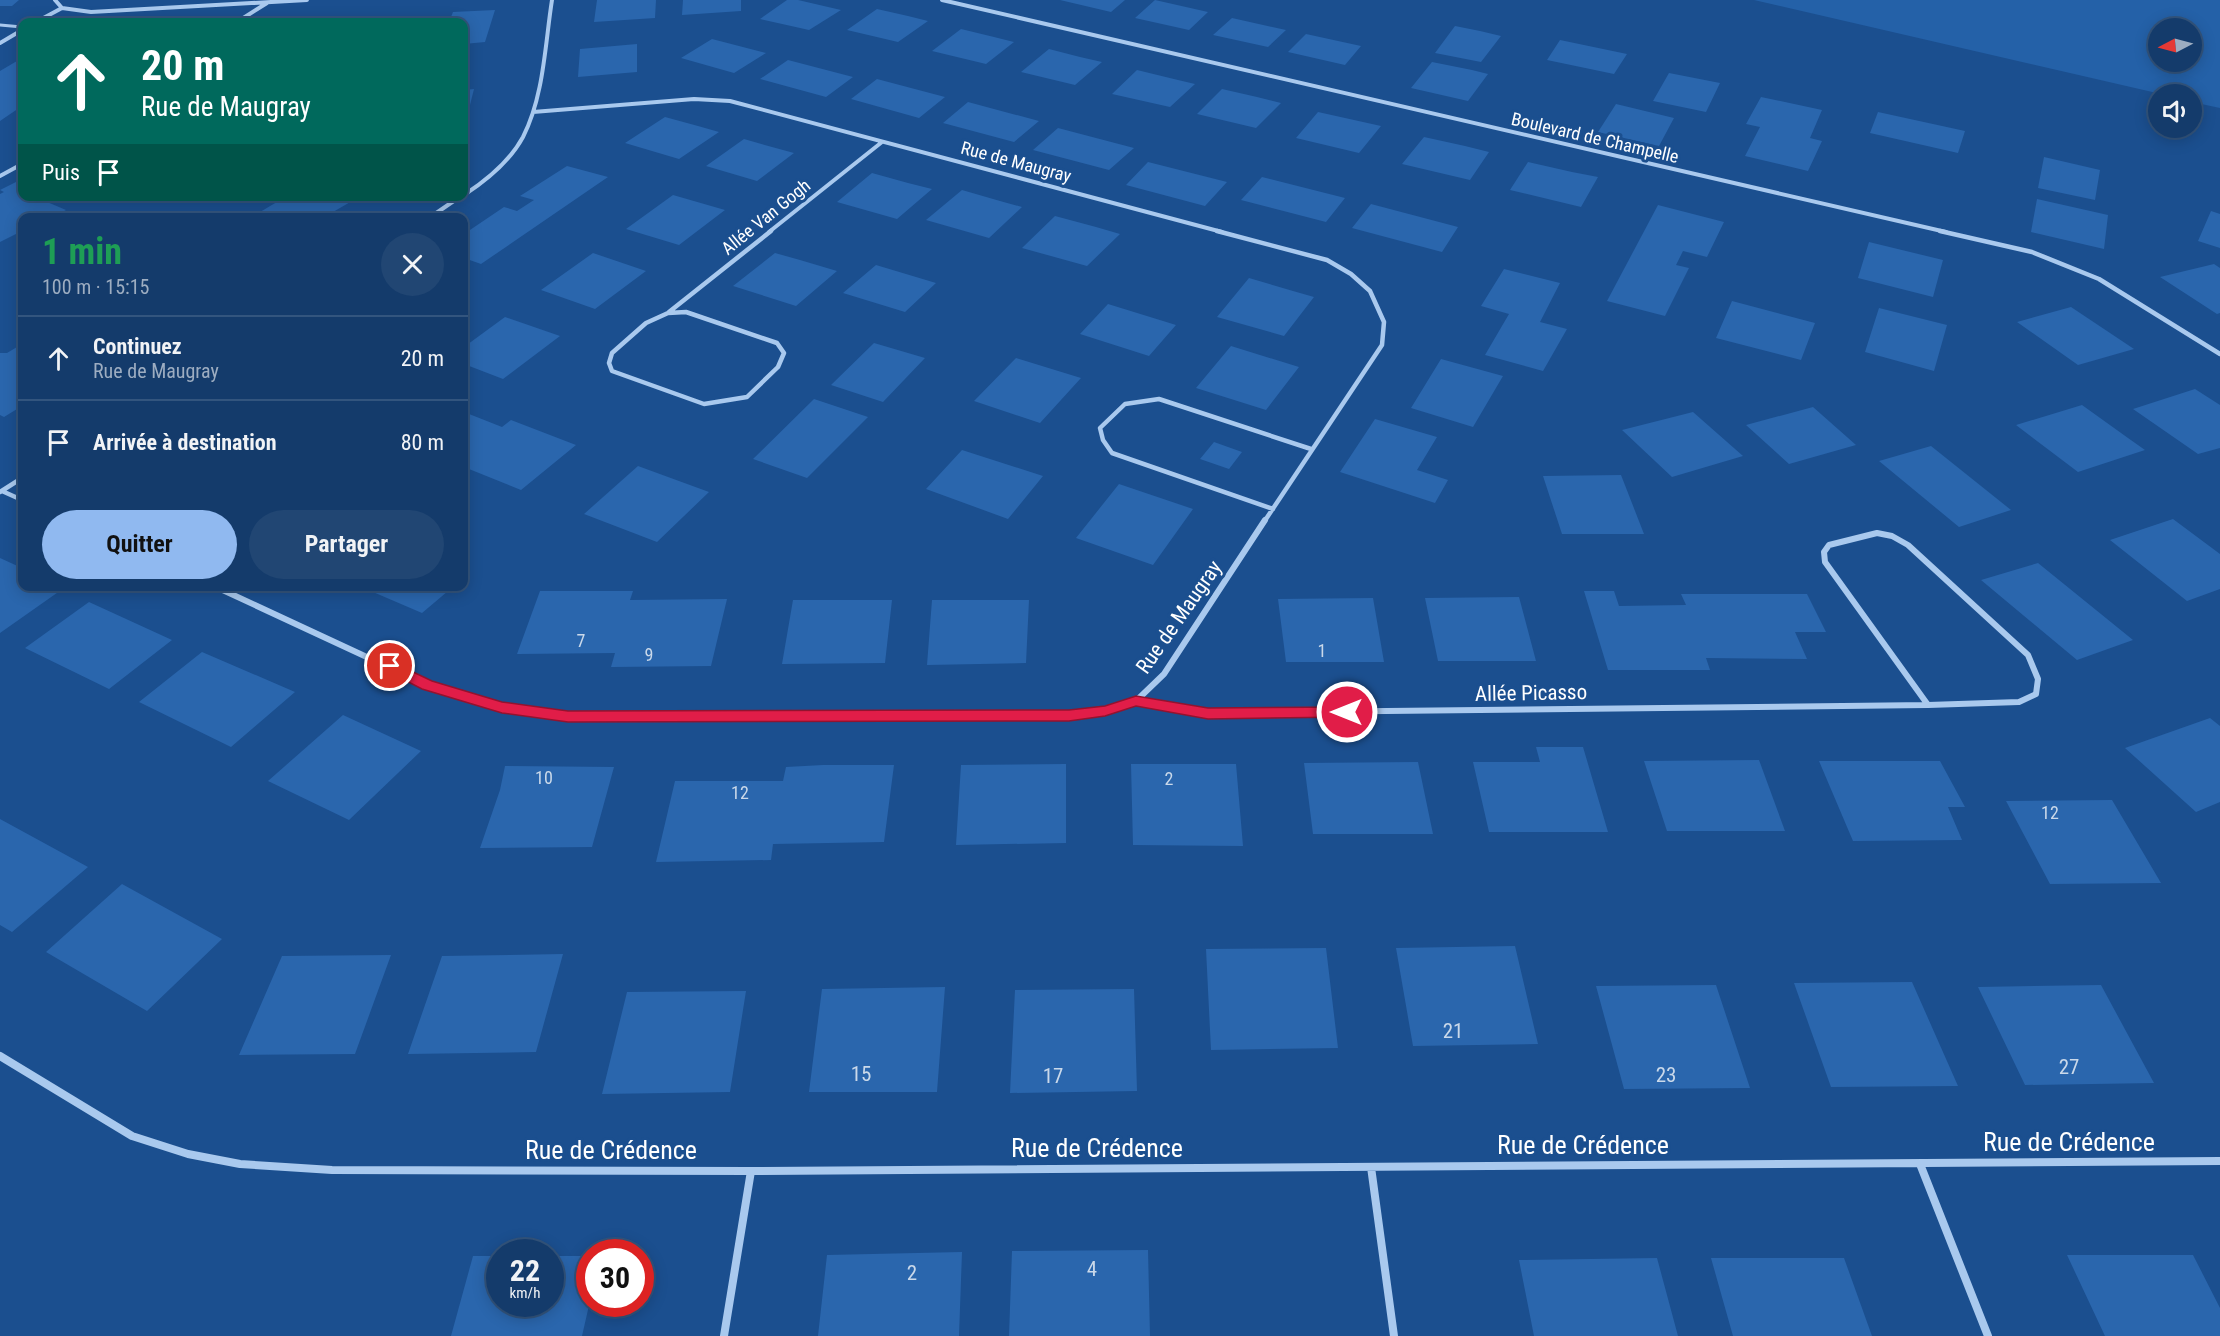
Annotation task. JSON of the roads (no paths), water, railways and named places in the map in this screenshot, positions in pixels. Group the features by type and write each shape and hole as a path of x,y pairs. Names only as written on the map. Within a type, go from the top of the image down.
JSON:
{"street":[{"path":"55,0 62,8"},
{"path":"43,18 62,8 91,12 307,0"},
{"path":"468,191 510,156 523,136 533,112 552,0"},
{"name":"Boulevard de Champelle","path":"942,0 2032,252 2100,279 2220,354"},
{"path":"243,18 267,2"},
{"path":"0,44 18,32"},
{"name":"Rue de Maugray","path":"225,591 427,685 502,708 568,716 1069,715 1105,711 1136,701 1164,674 1382,345 1384,322 1370,291 1351,274 1327,260 730,101 713,99 533,112"},
{"name":"Allée Van Gogh","path":"668,313 686,312 777,343 784,353 778,367 747,397 704,404 612,370 609,363 612,353 646,323 668,313 882,142"},
{"path":"0,176 18,166"},
{"path":"436,213 454,201"},
{"path":"1273,509 1112,453 1103,440 1100,428 1119,406 1136,400 1159,399 1311,449"},
{"path":"1,491 18,480"},
{"path":"1,491 18,498"},
{"name":"Allée Picasso","path":"1136,701 1208,713 1928,705 2019,702 2036,694 2038,679 2028,655 1908,545 1893,536 1877,533 1829,545 1824,552 1825,562 1928,705"},
{"name":"Rue de Crédence","path":"0,1056 132,1136 188,1154 240,1164 332,1170 751,1172 2220,1161"},
{"path":"1920,1164 1988,1336"},
{"path":"1371,1167 1394,1336"},
{"path":"724,1336 751,1172"}],"lane":[{"path":"0,25 18,28"}]}
